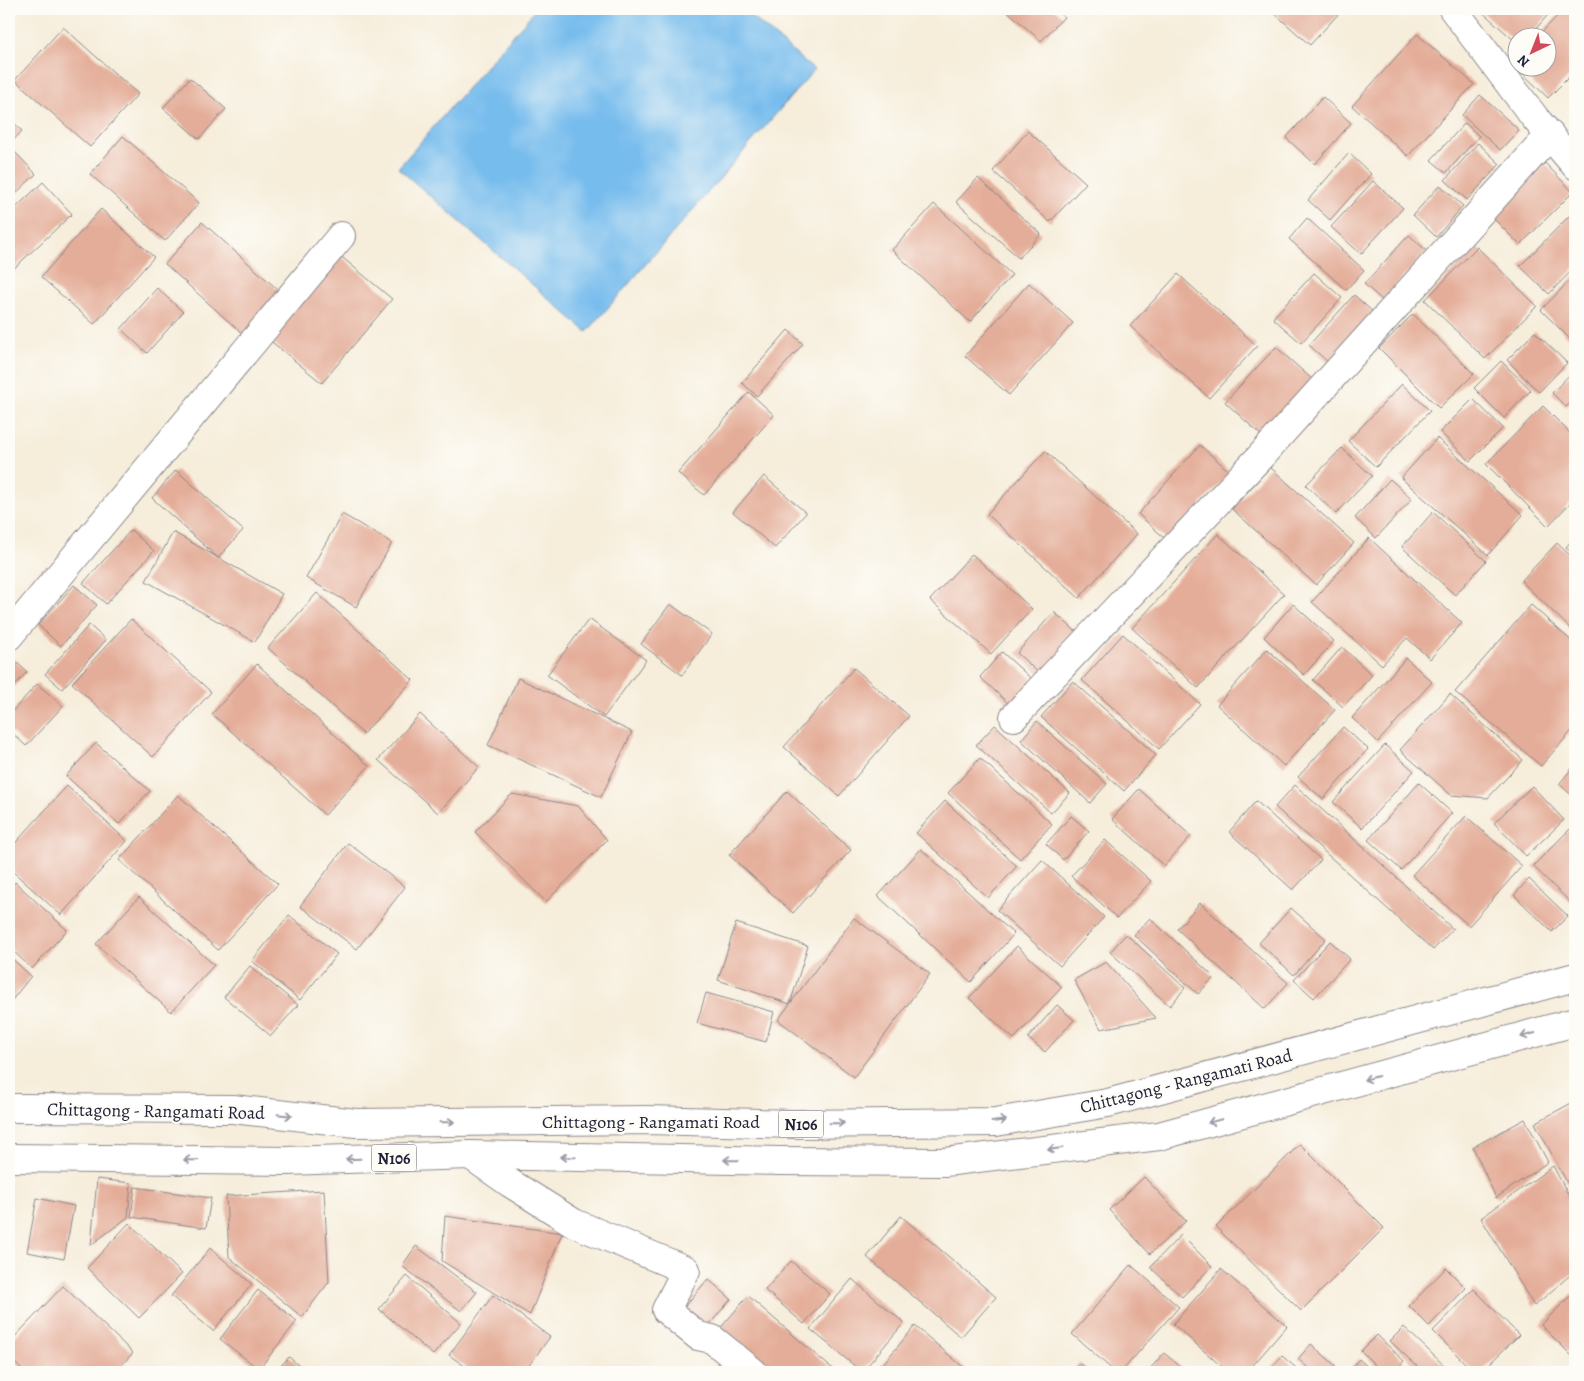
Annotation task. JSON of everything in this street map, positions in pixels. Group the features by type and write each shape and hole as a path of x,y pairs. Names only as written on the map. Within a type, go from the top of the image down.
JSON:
{"main road":[{"path":"1453,9 1535,118 1575,165"},
{"path":"1014,717 1260,457 1550,135"},
{"path":"9,636 341,236"},
{"name":"Chittagong - Rangamati Road","path":"9,1108 233,1109 356,1123 646,1120 794,1124 996,1122 1108,1103 1575,977"},
{"name":"Chittagong - Rangamati Road","path":"9,1158 286,1161 470,1155 789,1161 954,1161 1159,1136 1575,1022"},
{"path":"470,1155 510,1183 574,1222 686,1270 666,1310 698,1336 712,1339 753,1372"}],"water":[{"path":"536,9 743,9 814,70 587,332 398,168"}],"building":[{"path":"1005,9 1054,9 1064,17 1041,41"},
{"path":"1278,9 1343,9 1310,45 1274,13"},
{"path":"1479,9 1553,9 1537,28 1506,28 1506,33"},
{"path":"1564,9 1572,9 1575,12 1575,71 1548,98 1527,78 1556,78 1556,28 1546,28"},
{"path":"63,27 138,94 90,147 15,80"},
{"path":"1417,34 1474,84 1408,156 1352,106"},
{"path":"190,78 226,109 199,139 163,108"},
{"path":"1480,95 1519,130 1500,150 1462,115"},
{"path":"1323,97 1351,123 1315,164 1286,138"},
{"path":"9,118 22,131 9,145"},
{"path":"1465,123 1479,136 1446,173 1431,160"},
{"path":"1028,131 1086,183 1050,222 993,171"},
{"path":"123,136 199,203 165,241 90,174"},
{"path":"1478,143 1500,164 1467,200 1445,180"},
{"path":"14,151 36,174 9,200 9,156"},
{"path":"1349,153 1371,174 1330,220 1308,200"},
{"path":"1545,163 1573,192 1520,245 1492,217"},
{"path":"978,178 1041,234 1019,258 956,202"},
{"path":"1373,181 1403,208 1361,254 1331,227"},
{"path":"43,182 72,214 9,273 9,214"},
{"path":"1440,185 1463,206 1436,237 1413,215"},
{"path":"934,204 1012,275 970,322 892,250"},
{"path":"101,209 154,257 94,324 41,277"},
{"path":"1574,211 1575,267 1549,294 1520,266"},
{"path":"1307,218 1364,270 1346,290 1289,239"},
{"path":"202,222 285,296 247,338 165,264"},
{"path":"1409,235 1427,251 1382,300 1364,284"},
{"path":"1477,247 1537,306 1485,359 1425,300"},
{"path":"337,253 392,299 322,383 267,338"},
{"path":"1314,273 1342,298 1301,343 1273,318"},
{"path":"1178,274 1257,346 1209,398 1130,326"},
{"path":"1575,275 1575,344 1541,310"},
{"path":"1029,283 1073,323 1009,395 965,356"},
{"path":"157,288 183,312 147,353 121,329"},
{"path":"1354,295 1374,313 1329,363 1309,345"},
{"path":"1413,314 1474,374 1439,408 1379,348"},
{"path":"788,330 803,344 757,396 742,383"},
{"path":"1535,332 1567,363 1539,392 1507,360"},
{"path":"1276,347 1314,381 1263,437 1225,402"},
{"path":"1501,361 1531,390 1504,418 1474,388"},
{"path":"1575,369 1575,398 1566,407 1552,393"},
{"path":"1402,384 1430,411 1376,467 1348,441"},
{"path":"749,392 774,415 704,495 678,473"},
{"path":"1473,399 1503,428 1470,461 1440,432"},
{"path":"1543,406 1575,438 1575,498 1548,526 1486,464"},
{"path":"1437,438 1523,515 1488,555 1401,478"},
{"path":"1200,445 1230,472 1168,541 1138,514"},
{"path":"1342,448 1372,476 1336,514 1306,485"},
{"path":"1045,451 1137,534 1079,598 987,514"},
{"path":"1270,467 1354,543 1316,585 1232,509"},
{"path":"176,470 243,530 218,558 152,498"},
{"path":"764,476 806,513 775,548 733,512"},
{"path":"1390,479 1412,499 1376,538 1355,518"},
{"path":"1433,512 1486,561 1455,595 1402,547"},
{"path":"342,514 392,543 356,607 306,578"},
{"path":"131,530 154,551 106,604 83,583"},
{"path":"173,532 282,594 255,642 146,581"},
{"path":"1218,534 1284,594 1198,688 1132,628"},
{"path":"1575,537 1575,555 1566,547"},
{"path":"1369,538 1462,623 1430,659 1407,638 1382,665 1312,602"},
{"path":"1557,543 1575,560 1575,633 1521,581"},
{"path":"972,554 1032,609 991,654 930,600"},
{"path":"74,585 97,605 61,646 38,625"},
{"path":"317,593 413,680 363,734 268,648"},
{"path":"670,604 712,634 682,675 641,644"},
{"path":"1293,604 1334,641 1304,675 1264,637"},
{"path":"1531,605 1575,644 1575,727 1541,766 1455,692"},
{"path":"1054,612 1081,636 1043,677 1017,653"},
{"path":"131,619 211,692 153,757 72,683"},
{"path":"589,619 646,660 604,717 547,675"},
{"path":"89,625 106,640 62,689 45,674"},
{"path":"1123,634 1200,704 1159,749 1082,680"},
{"path":"1342,647 1372,675 1343,707 1313,680"},
{"path":"1267,649 1335,710 1284,766 1217,705"},
{"path":"1002,652 1034,681 1011,706 980,677"},
{"path":"9,655 27,672 9,692"},
{"path":"1406,658 1432,682 1378,742 1352,718"},
{"path":"257,664 369,766 325,815 212,714"},
{"path":"854,668 909,716 839,796 784,747"},
{"path":"518,678 632,732 601,797 488,745"},
{"path":"1073,681 1156,755 1124,791 1041,717"},
{"path":"37,684 63,706 26,746 9,730 9,715"},
{"path":"1450,694 1523,760 1488,798 1451,795 1400,750"},
{"path":"420,714 479,767 438,813 378,760"},
{"path":"1037,721 1107,784 1090,803 1021,740"},
{"path":"995,725 1070,793 1051,813 976,745"},
{"path":"1343,727 1368,749 1323,799 1298,777"},
{"path":"96,743 150,791 119,824 66,776"},
{"path":"1385,745 1414,771 1362,828 1333,802"},
{"path":"980,758 1052,824 1020,859 948,793"},
{"path":"1575,765 1575,798 1559,784"},
{"path":"1419,783 1452,813 1401,870 1368,840"},
{"path":"1295,785 1453,929 1433,950 1275,807"},
{"path":"67,786 127,841 61,915 9,868 9,850"},
{"path":"1532,786 1564,820 1526,856 1494,823"},
{"path":"1139,789 1191,836 1164,866 1112,819"},
{"path":"787,791 851,850 793,913 729,855"},
{"path":"512,794 578,806 607,840 546,902 475,832"},
{"path":"178,795 278,884 218,950 119,860"},
{"path":"945,801 1017,866 988,898 916,833"},
{"path":"1256,801 1321,860 1293,890 1229,832"},
{"path":"1071,816 1089,831 1063,860 1046,844"},
{"path":"1466,816 1522,866 1469,926 1412,875"},
{"path":"1570,829 1575,834 1575,907 1533,866"},
{"path":"1105,840 1151,881 1117,918 1071,876"},
{"path":"348,843 405,887 357,949 300,906"},
{"path":"921,849 1014,934 971,982 878,896"},
{"path":"1042,860 1104,917 1060,966 997,910"},
{"path":"1529,879 1568,916 1552,932 1514,895"},
{"path":"15,882 67,930 32,969 9,947 9,889"},
{"path":"139,897 214,965 171,1012 96,944"},
{"path":"1200,903 1288,983 1265,1009 1177,929"},
{"path":"1291,908 1326,939 1294,975 1259,943"},
{"path":"289,915 337,954 300,1000 252,961"},
{"path":"854,918 930,974 854,1077 778,1020"},
{"path":"1150,918 1214,977 1198,994 1134,935"},
{"path":"736,923 808,946 790,1004 718,980"},
{"path":"1126,934 1185,988 1170,1006 1110,952"},
{"path":"1330,941 1350,959 1314,998 1294,980"},
{"path":"1017,946 1062,987 1014,1039 969,998"},
{"path":"9,956 31,976 12,1000 9,999"},
{"path":"1106,962 1156,1018 1101,1029 1074,980"},
{"path":"250,966 298,1005 271,1036 224,997"},
{"path":"706,993 774,1012 766,1042 697,1023"},
{"path":"1057,1005 1074,1020 1045,1052 1028,1038"},
{"path":"1575,1101 1575,1197 1535,1123"},
{"path":"1525,1119 1548,1162 1496,1198 1473,1147"},
{"path":"1300,1144 1384,1228 1301,1311 1216,1227"},
{"path":"1553,1166 1575,1207 1575,1271 1534,1306 1481,1218"},
{"path":"1144,1177 1186,1221 1150,1254 1109,1210"},
{"path":"97,1179 131,1183 128,1217 91,1245"},
{"path":"135,1187 211,1198 206,1228 131,1217"},
{"path":"324,1190 329,1282 302,1317 229,1257 226,1196"},
{"path":"37,1198 74,1206 64,1259 27,1252"},
{"path":"445,1216 562,1233 530,1315 442,1261"},
{"path":"901,1216 996,1297 961,1337 867,1257"},
{"path":"129,1223 182,1274 139,1318 87,1268"},
{"path":"1181,1235 1212,1266 1182,1297 1150,1267"},
{"path":"416,1246 477,1292 461,1311 402,1266"},
{"path":"210,1248 252,1284 213,1331 171,1296"},
{"path":"791,1261 830,1294 804,1324 765,1290"},
{"path":"1131,1265 1179,1307 1121,1372 1115,1372 1072,1334"},
{"path":"1446,1268 1466,1288 1429,1326 1409,1306"},
{"path":"1221,1269 1287,1326 1247,1372 1228,1372 1173,1324"},
{"path":"407,1276 461,1323 433,1355 379,1309"},
{"path":"708,1279 731,1299 702,1333 679,1313"},
{"path":"852,1279 904,1323 862,1372 810,1329"},
{"path":"63,1286 133,1353 115,1372 24,1372 9,1357 9,1343"},
{"path":"1474,1289 1519,1335 1481,1372 1474,1372 1433,1331"},
{"path":"258,1290 297,1321 259,1369 220,1339"},
{"path":"1575,1291 1575,1359 1541,1325"},
{"path":"493,1295 550,1337 524,1372 473,1372 449,1355"},
{"path":"748,1296 836,1372 764,1372 717,1332"},
{"path":"915,1326 969,1372 876,1372"},
{"path":"1404,1327 1451,1372 1423,1372 1390,1341"},
{"path":"1377,1335 1404,1361 1392,1372 1382,1372 1361,1351"},
{"path":"1311,1344 1335,1365 1329,1372 1313,1372 1298,1359"},
{"path":"1164,1353 1187,1372 1147,1372"},
{"path":"726,1354 747,1372 710,1372"},
{"path":"1282,1356 1301,1372 1267,1372"},
{"path":"289,1357 306,1372 275,1372"},
{"path":"1359,1359 1374,1372 1348,1372"},
{"path":"1079,1363 1089,1372 1072,1372"}]}
